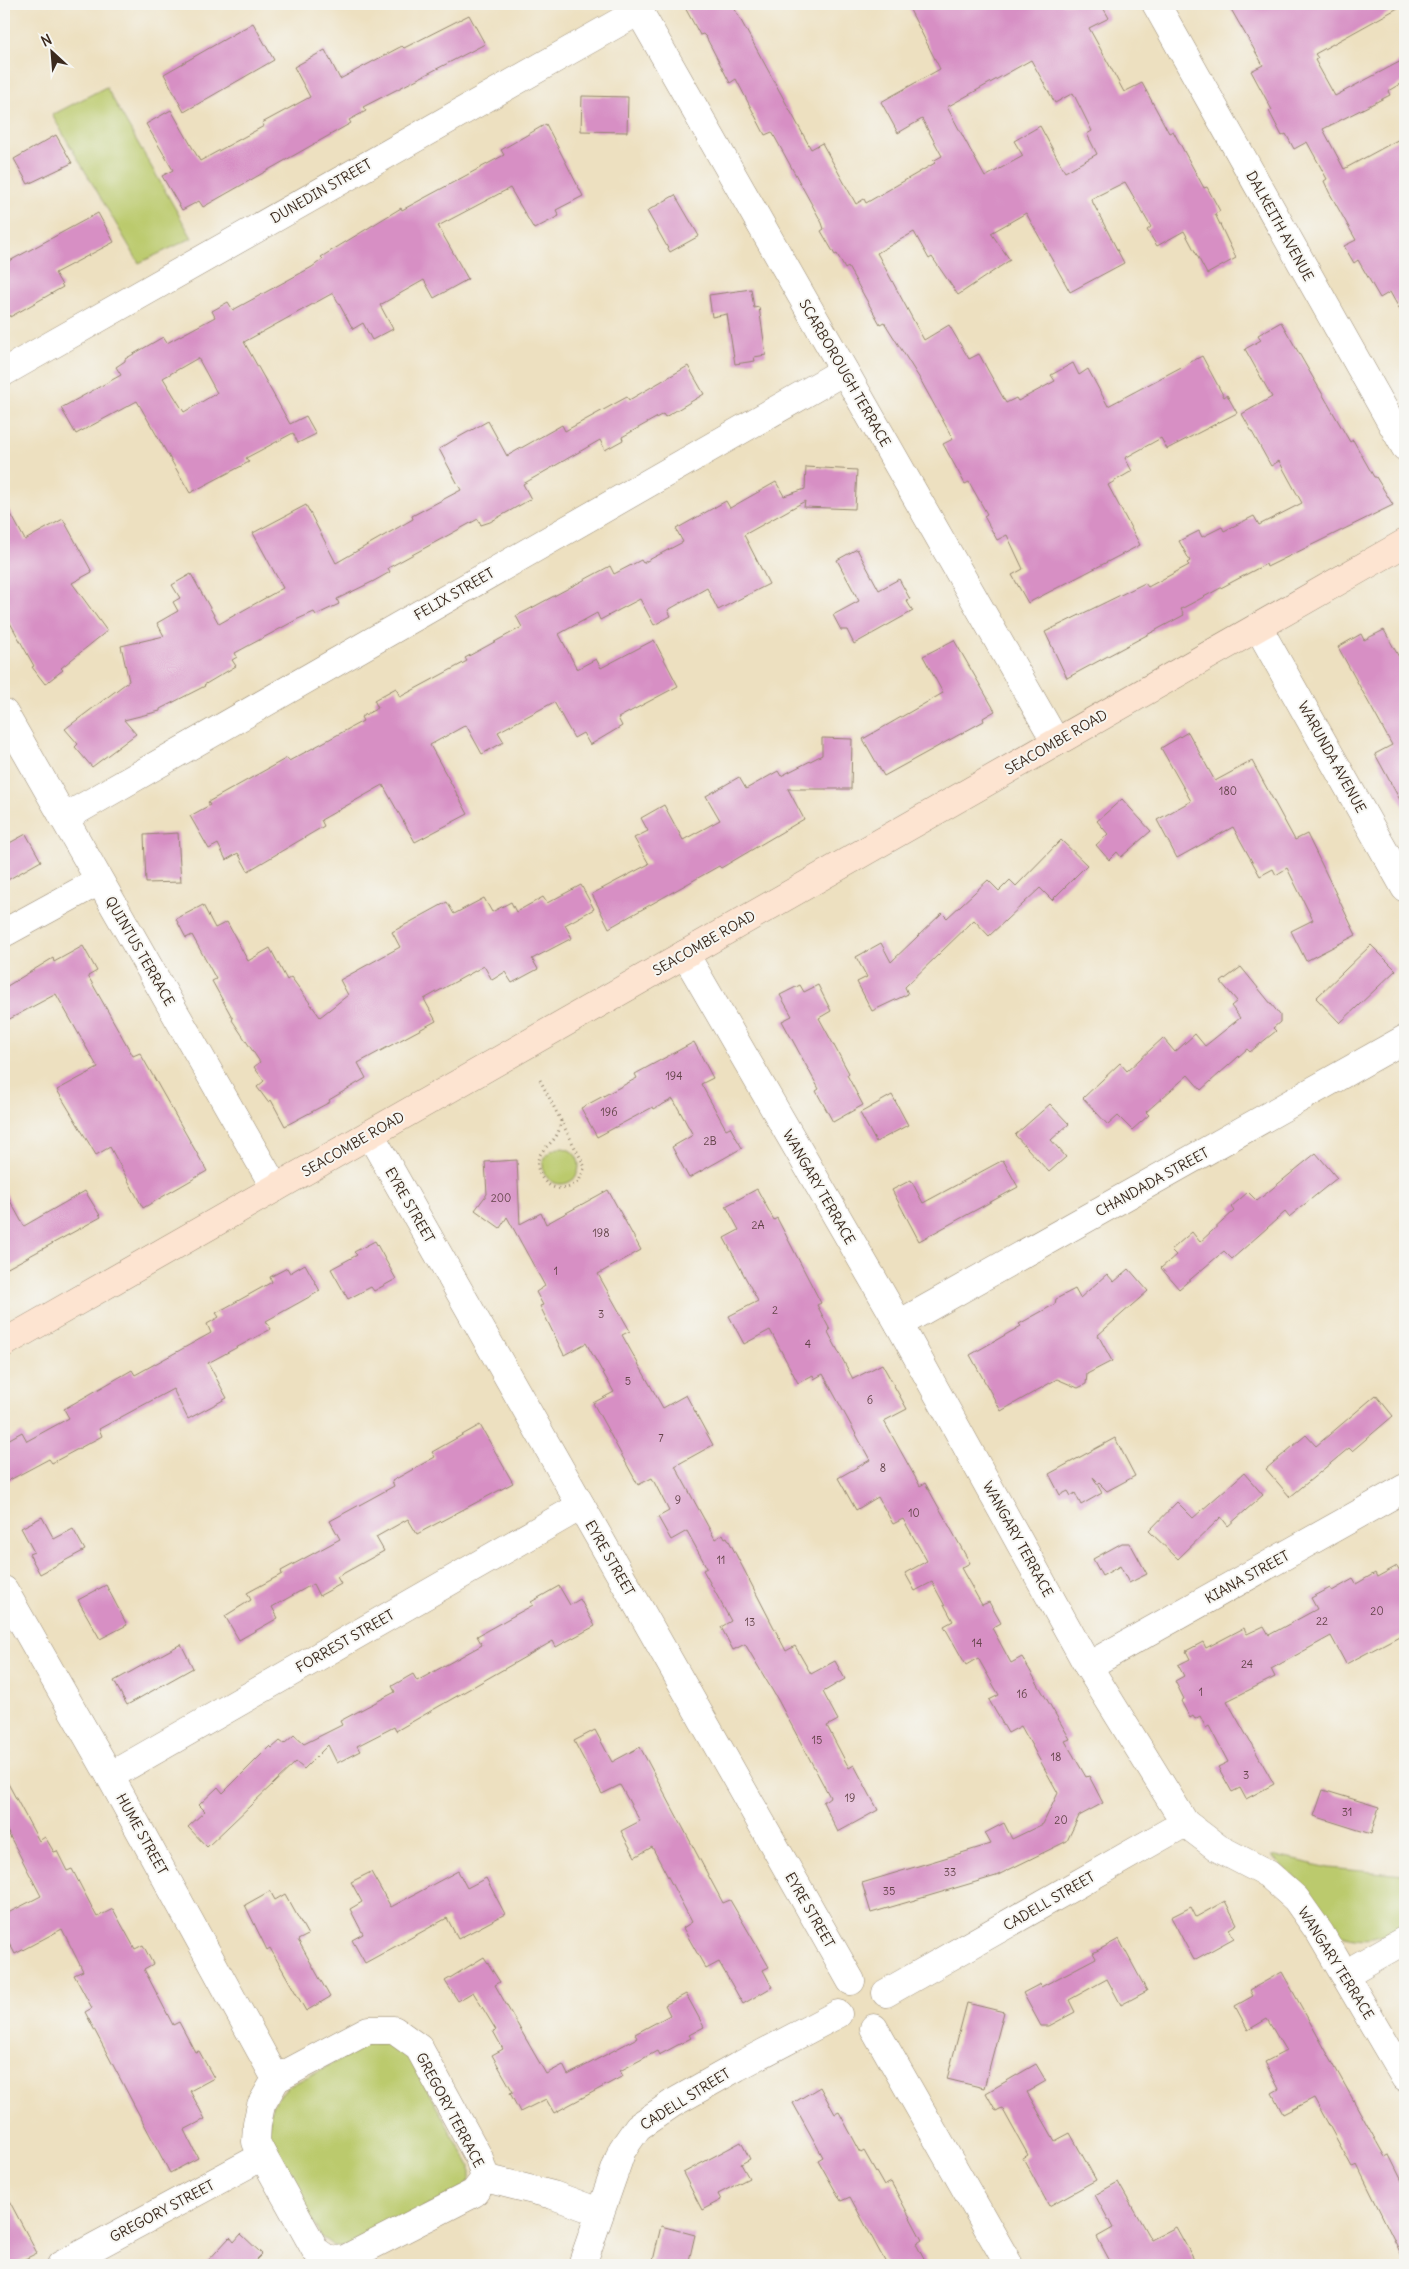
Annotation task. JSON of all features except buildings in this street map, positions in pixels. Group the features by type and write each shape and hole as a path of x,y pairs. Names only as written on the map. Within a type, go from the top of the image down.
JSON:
{"main road":[{"name":"SEACOMBE ROAD","path":"4,1343 1405,543"}],"street":[{"name":"DALKEITH AVENUE","path":"1156,4 1405,447"},
{"name":"SCARBOROUGH TERRACE","path":"637,7 1056,742"},
{"name":"DUNEDIN STREET","path":"4,372 637,7"},
{"name":"FELIX STREET","path":"64,818 844,371"},
{"name":"WARUNDA AVENUE","path":"1258,627 1405,888"},
{"name":"QUINTUS TERRACE","path":"4,713 276,1188"},
{"path":"4,933 99,880"},
{"name":"WANGARY TERRACE","path":"684,954 899,1324 1088,1666 1185,1823 1218,1848 1268,1874 1296,1899 1345,1974 1405,2078"},
{"name":"CHANDADA STREET","path":"899,1324 1405,1039"},
{"name":"EYRE STREET","path":"370,1134 851,1981"},
{"name":"KIANA STREET","path":"1088,1666 1405,1488"},
{"name":"FORREST STREET","path":"110,1776 581,1506"},
{"name":"HUME STREET","path":"4,1590 110,1776 276,2079"},
{"name":"CADELL STREET","path":"886,1993 1185,1823"},
{"path":"1345,1974 1405,1940"},
{"path":"861,1978 871,1980 880,1985 886,1993 889,2006 888,2014 874,2028 857,2030 842,2022 838,2014 836,2004 838,1995 843,1987 851,1981 861,1978"},
{"name":"CADELL STREET","path":"582,2265 622,2150 638,2127 673,2103 838,2014"},
{"path":"874,2028 1009,2265"},
{"name":"GREGORY TERRACE","path":"368,2030 394,2030 419,2048 479,2158 485,2178 474,2193 345,2259 330,2261 316,2251 256,2142 261,2106 276,2079 368,2030"},
{"name":"GREGORY STREET","path":"61,2265 264,2156"},
{"name":"GREGORY TERRACE","path":"485,2178 553,2195 599,2212"}],"path":[{"path":"540,1080 561,1120 584,1167 579,1181 565,1188 557,1188 544,1181 538,1167 539,1158 556,1137 561,1120"}],"green space":[{"path":"106,87 192,238 139,263 52,115"},
{"path":"561,1148 573,1154 579,1166 573,1178 561,1184 549,1178 543,1166 549,1154"},
{"path":"1272,1855 1329,1868 1405,1875 1405,1923 1387,1933 1364,1939 1335,1933 1310,1893"},
{"path":"371,2043 391,2043 408,2056 470,2166 470,2178 465,2186 351,2247 334,2246 321,2237 267,2138 272,2105 286,2088"}]}
